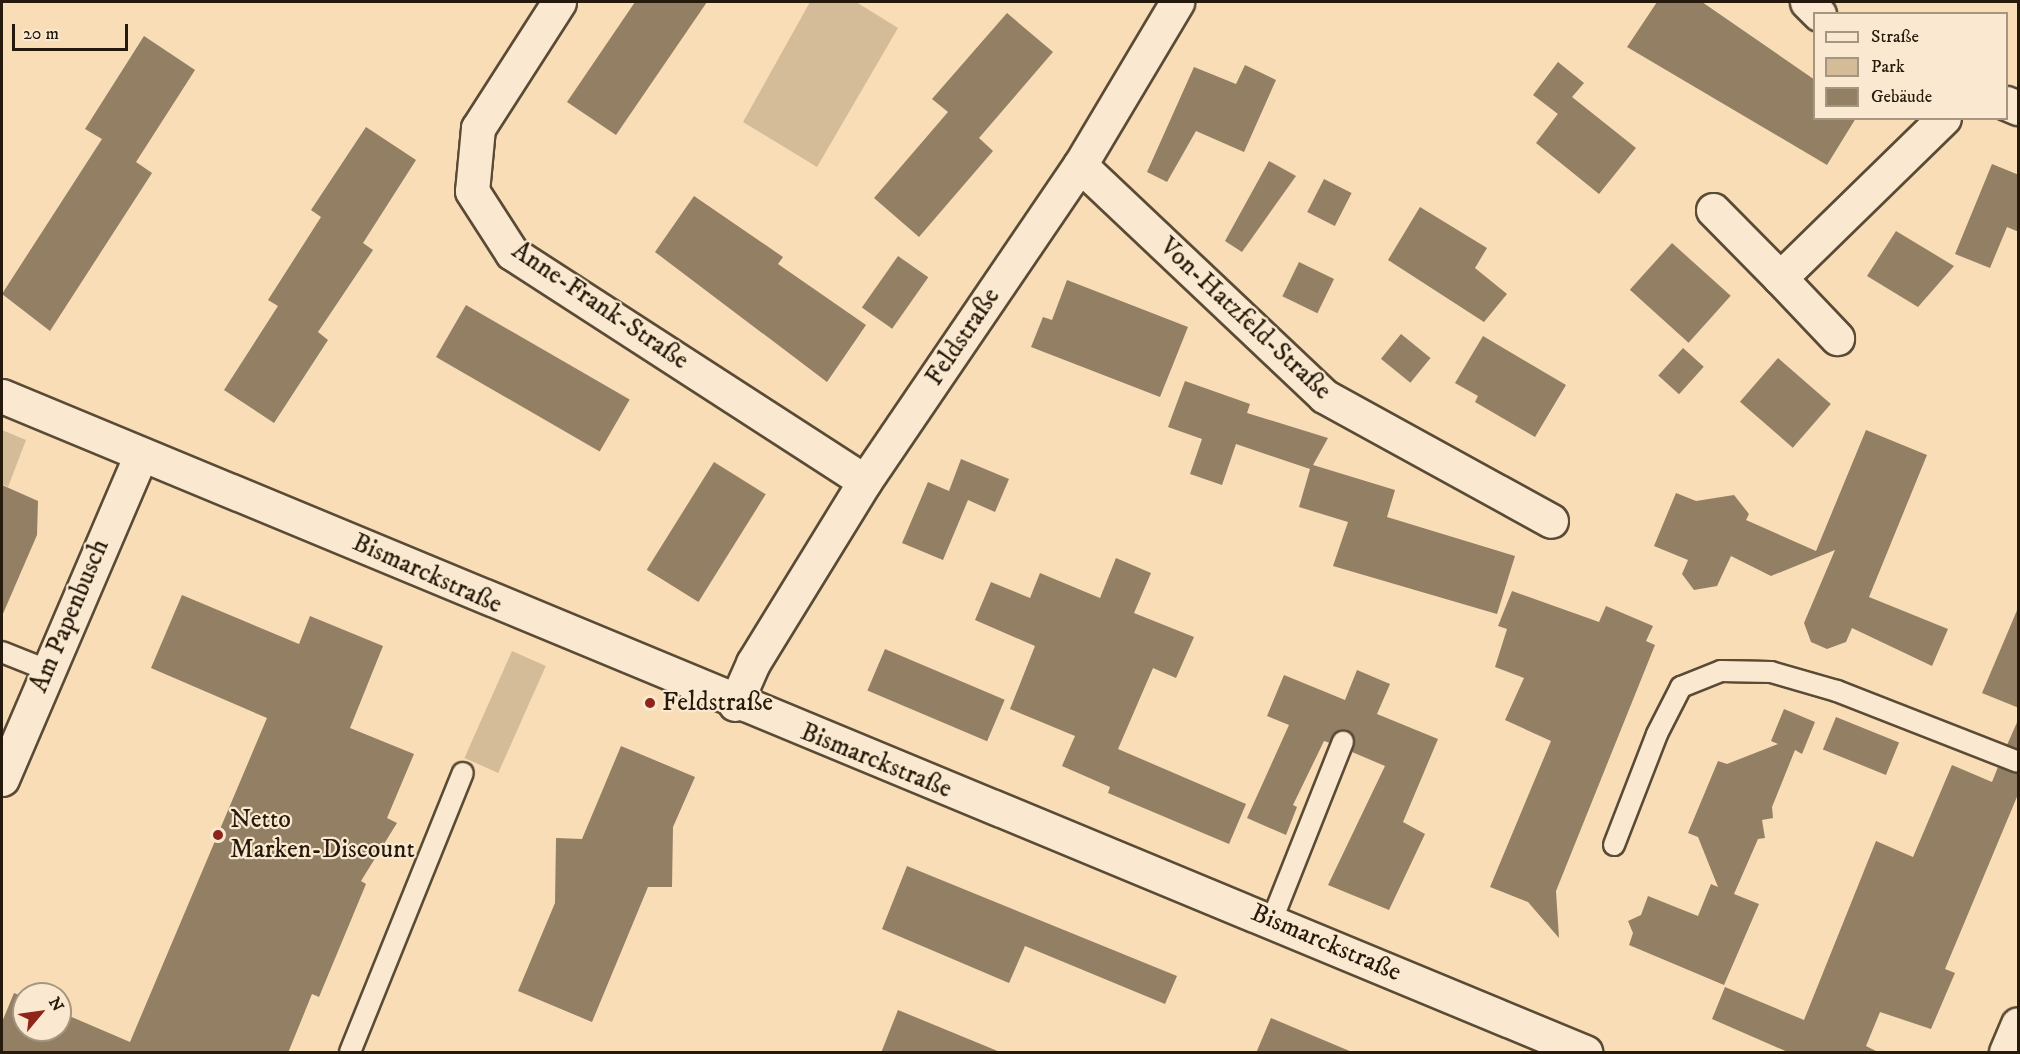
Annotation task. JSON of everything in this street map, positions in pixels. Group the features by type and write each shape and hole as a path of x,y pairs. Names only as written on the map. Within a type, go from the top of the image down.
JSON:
{"street":[{"name":"Anne-Frank-Straße","path":"559,2 478,128 472,191 512,253 865,481"},
{"name":"Feldstraße","path":"735,704 753,663 865,481 1080,165 1177,2"},
{"path":"1780,278 1942,120"},
{"name":"Von-Hatzfeld-Straße","path":"1080,165 1324,396 1551,521"},
{"path":"1713,210 1838,338"},
{"name":"Bismarckstraße","path":"2,396 735,704 1272,920 1585,1053"},
{"name":"Am Papenbusch","path":"2,779 141,454"},
{"path":"2006,1053 2019,1024"}],"lane":[{"path":"2,652 47,670"},
{"path":"1614,845 1657,734 1681,687 1721,671 1771,672 1837,691 2019,762"},
{"path":"1272,920 1343,742"},
{"path":"350,1053 463,773"}],"green space":[{"path":"810,2 856,2 898,28 817,167 743,122"},
{"path":"2,430 26,440 8,487 2,484"},
{"path":"512,651 546,666 498,773 464,758"}],"building":[{"path":"635,2 707,2 616,135 567,102"},
{"path":"1657,2 1702,2 1813,79 1813,120 1855,120 1827,165 1627,47"},
{"path":"1007,13 1053,52 979,138 993,151 919,237 874,198 948,112 932,99"},
{"path":"144,36 195,70 136,162 152,173 50,331 2,294 102,139 85,129"},
{"path":"1558,62 1584,83 1572,97 1636,148 1599,194 1536,143 1558,114 1533,95"},
{"path":"1245,65 1276,80 1244,152 1196,131 1167,182 1147,172 1194,67 1236,84"},
{"path":"366,127 416,160 363,243 373,250 318,332 328,340 274,423 224,390 278,306 268,300 321,217 311,210"},
{"path":"1269,161 1296,176 1242,252 1225,241"},
{"path":"1992,164 2019,175 2019,232 2007,227 1990,268 1955,254"},
{"path":"1324,179 1352,193 1335,226 1307,212"},
{"path":"694,196 783,257 778,264 866,325 827,382 655,252"},
{"path":"1420,207 1487,248 1475,268 1507,294 1484,322 1388,260"},
{"path":"1896,231 1954,266 1918,307 1867,276"},
{"path":"1672,243 1731,296 1689,343 1630,290"},
{"path":"898,256 928,277 892,329 862,308"},
{"path":"1299,262 1334,279 1317,313 1282,296"},
{"path":"1067,280 1188,327 1160,397 1031,347 1043,317 1052,320"},
{"path":"466,305 630,400 600,451 436,357"},
{"path":"1401,334 1431,358 1410,383 1381,359"},
{"path":"1483,336 1566,385 1535,437 1475,402 1478,396 1455,383"},
{"path":"1683,348 1704,367 1679,394 1658,375"},
{"path":"1778,358 1831,404 1793,448 1740,402"},
{"path":"1185,381 1250,404 1247,413 1328,438 1313,465 1395,490 1387,517 1515,556 1497,614 1333,566 1348,522 1299,507 1310,469 1236,444 1222,485 1190,474 1202,439 1168,427"},
{"path":"1866,430 1927,455 1869,597 1948,629 1932,666 1852,628 1846,642 1827,649 1811,642 1804,623 1835,550 1771,576 1731,556 1717,586 1694,590 1682,574 1688,560 1654,546 1676,493 1696,501 1734,495 1749,514 1746,520 1816,551"},
{"path":"961,459 1009,479 995,512 968,500 943,560 902,543 928,482 949,491"},
{"path":"714,462 766,494 698,602 647,570"},
{"path":"2,485 38,501 37,535 2,616"},
{"path":"1116,558 1151,573 1134,613 1194,637 1176,678 1153,668 1118,749 1246,804 1229,844 1108,793 1110,787 1062,766 1075,736 1010,709 1035,646 975,620 991,582 1030,598 1040,573 1100,598"},
{"path":"1512,591 1599,622 1606,606 1653,626 1646,641 1655,645 1556,891 1559,938 1528,902 1490,887 1551,741 1505,720 1524,678 1495,667 1507,629 1498,626"},
{"path":"182,595 299,644 310,616 383,646 350,728 414,754 387,818 397,823 361,881 366,884 319,997 312,994 288,1053 2,1053 2,1022 12,998 12,1042 72,1042 72,1017 130,1042 267,718 151,668"},
{"path":"2019,608 2019,708 1982,693"},
{"path":"885,649 1005,700 987,741 867,690"},
{"path":"1357,670 1390,684 1377,714 1438,739 1403,822 1425,834 1389,910 1328,885 1385,766 1352,752 1355,740 1348,731 1336,732 1330,743 1324,741 1293,805 1297,807 1286,835 1247,818 1289,725 1267,716 1284,675 1345,700"},
{"path":"1784,709 1815,722 1802,754 1795,750 1772,807 1773,818 1762,820 1765,838 1758,839 1734,894 1759,904 1724,985 1629,945 1633,933 1628,921 1641,915 1648,896 1698,916 1711,884 1718,887 1698,837 1688,833 1718,761 1727,764 1778,744 1771,741"},
{"path":"1836,717 1899,742 1886,775 1823,749"},
{"path":"2019,718 2019,749 2007,745"},
{"path":"621,746 695,777 673,827 672,887 648,887 592,1022 518,991 555,903 556,838 582,839"},
{"path":"1952,765 1992,782 1998,767 2019,774 2019,792 1945,969 1955,973 1931,1029 1880,1012 1866,1046 1880,1053 1790,1053 1712,1019 1725,987 1804,1020 1876,841 1913,857"},
{"path":"907,866 1177,976 1165,1004 1025,946 1009,983 882,929"},
{"path":"898,1010 1000,1052 881,1053"},
{"path":"1271,1018 1352,1052 1256,1053"}],"place":[{"name":"Feldstraße","path":"650,703"},
{"name":"Netto Marken-Discount","path":"218,835"}]}
